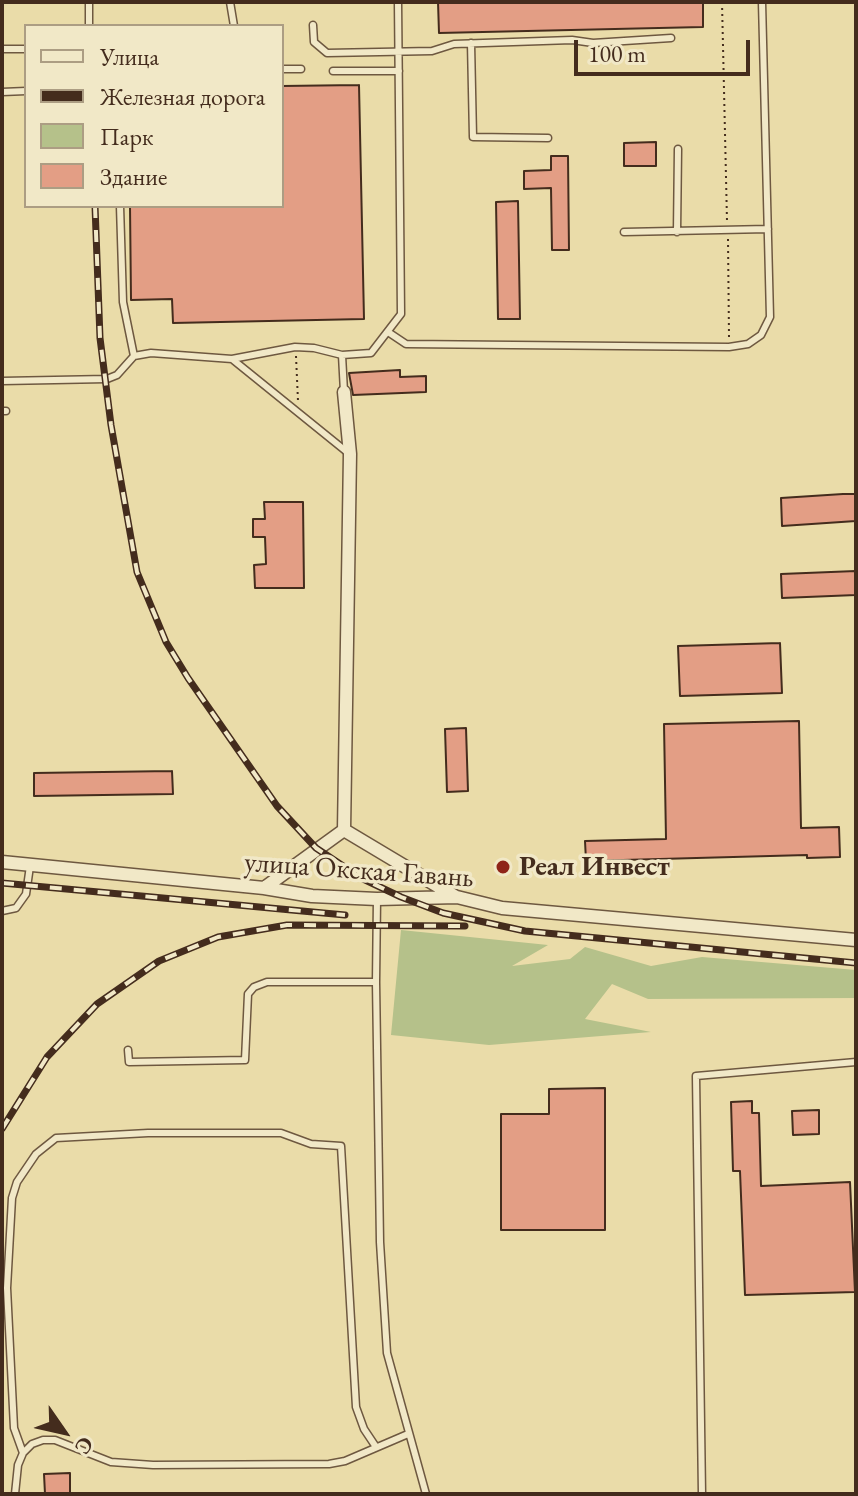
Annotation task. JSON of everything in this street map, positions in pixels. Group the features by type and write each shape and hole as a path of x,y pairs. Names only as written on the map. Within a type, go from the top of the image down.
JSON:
{"street":[{"path":"344,392 350,454 344,830"},
{"path":"264,888 344,830"},
{"path":"344,830 457,897"},
{"name":"улица Окская Гавань","path":"2,862 264,888 312,896 377,899 457,897 502,908 856,940"}],"lane":[{"path":"89,2 89,24"},
{"path":"230,2 234,24"},
{"path":"2,381 107,379 117,375 134,356 151,353 232,359 295,347 342,355 371,353 401,314 398,2"},
{"path":"388,332 406,344 729,347 748,344 761,335 770,317 762,2"},
{"path":"313,25 314,42 327,53 432,51 454,44 471,43 572,40 593,43 671,38"},
{"path":"471,43 473,137 548,138"},
{"path":"2,49 24,49"},
{"path":"284,69 301,69"},
{"path":"333,71 399,71"},
{"path":"2,92 24,91"},
{"path":"677,232 678,149"},
{"path":"120,208 123,302 134,356"},
{"path":"624,232 768,229"},
{"path":"342,355 344,392"},
{"path":"232,359 350,454"},
{"path":"2,911 16,908 26,894 30,866"},
{"path":"377,899 380,1242 387,1353 426,1494"},
{"path":"128,1050 129,1062 245,1060 248,994 254,987 267,982 376,982"},
{"path":"702,1494 696,1076 856,1062"},
{"path":"23,1453 14,1428 7,1288 12,1198 17,1182 36,1154 56,1138 148,1133 281,1133 311,1144 341,1146 356,1407 364,1429 376,1447"},
{"path":"15,1494 18,1465 23,1453 32,1444 43,1440 55,1440 111,1462 153,1465 329,1464 345,1461 408,1434"}],"path":[{"path":"722,2 729,347"},
{"path":"295,347 299,413"}],"green space":[{"path":"401,930 548,945 512,966 570,959 585,947 651,966 702,957 856,970 856,998 648,999 612,984 585,1019 651,1032 489,1045 391,1035"}],"building":[{"path":"438,2 703,2 703,27 439,33"},
{"path":"359,85 364,319 173,323 172,299 131,300 130,208 284,208 284,86"},
{"path":"656,142 656,166 624,166 624,143"},
{"path":"551,156 568,156 569,250 552,250 551,188 524,189 524,171 551,170"},
{"path":"518,201 520,319 498,319 496,202"},
{"path":"400,370 400,377 426,376 426,392 353,395 349,373"},
{"path":"856,494 856,521 782,526 781,498"},
{"path":"264,502 303,502 304,588 255,588 254,565 266,564 265,537 253,537 253,519 265,519"},
{"path":"856,571 856,595 782,598 781,574"},
{"path":"780,643 782,693 680,696 678,646"},
{"path":"799,721 801,828 839,827 840,857 807,858 807,855 586,861 585,841 666,839 664,724"},
{"path":"466,728 468,791 447,792 445,729"},
{"path":"172,771 173,794 34,796 34,773"},
{"path":"605,1088 605,1230 501,1230 501,1114 549,1114 549,1089"},
{"path":"752,1101 752,1113 759,1113 761,1186 850,1182 855,1292 745,1295 740,1171 733,1171 731,1102"},
{"path":"819,1110 819,1134 793,1135 792,1111"},
{"path":"70,1473 70,1494 45,1494 44,1474"}],"railway":[{"path":"95,208 100,338 111,425 137,572 166,642 188,678 277,806 316,848 361,878 401,897 443,913 525,931 856,963"},
{"path":"2,883 345,915"},
{"path":"2,1129 47,1057 97,1004 159,961 218,937 287,925 465,926"}],"place":[{"name":"Реал Инвест","path":"503,867"}]}
